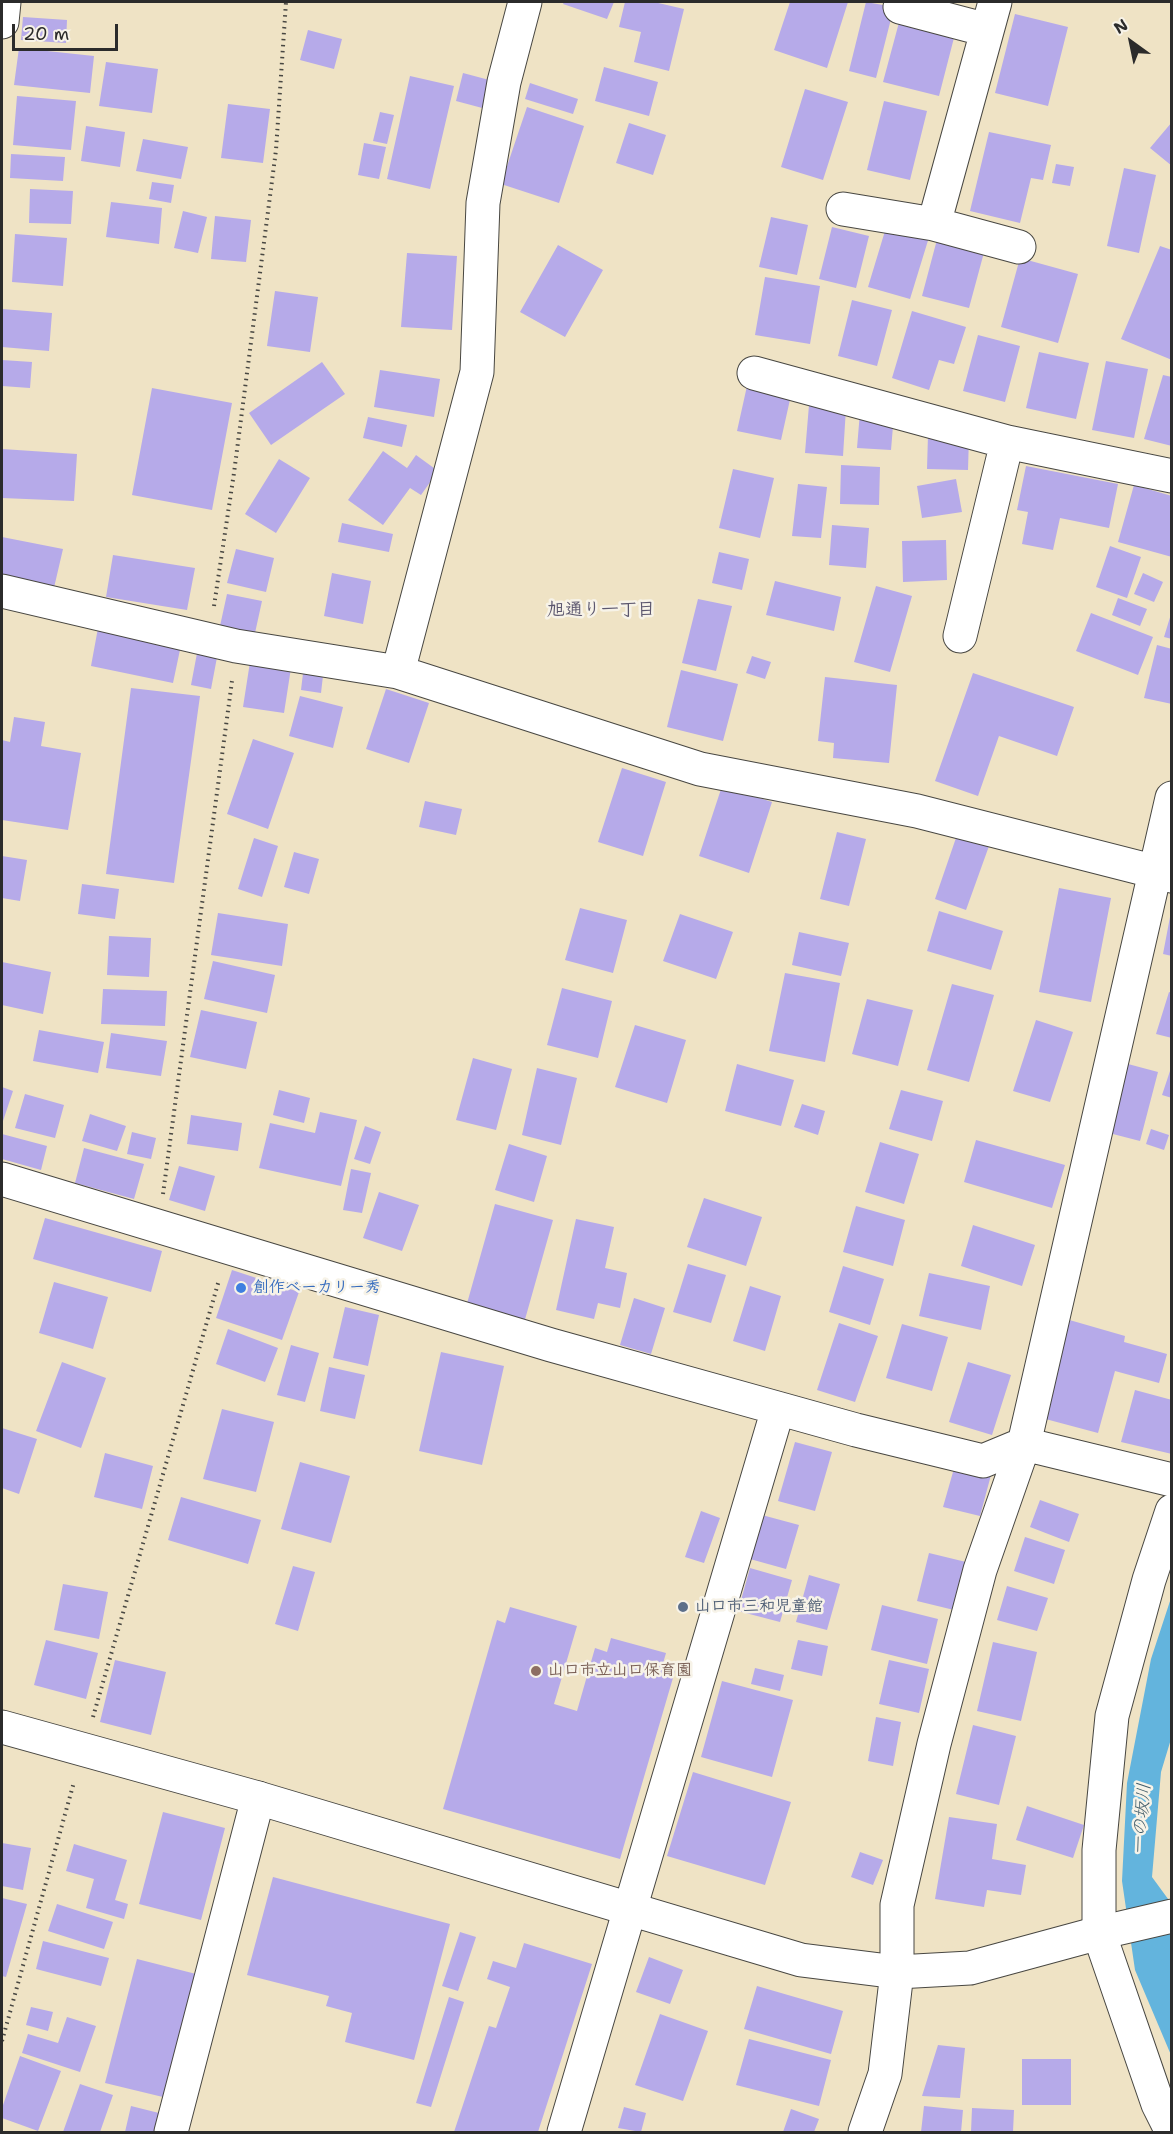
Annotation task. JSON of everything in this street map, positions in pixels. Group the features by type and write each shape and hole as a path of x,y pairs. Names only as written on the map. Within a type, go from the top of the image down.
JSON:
{"street":[{"path":"2,22 4,2"},
{"path":"398,672 477,372 483,203 504,82 525,2"},
{"path":"900,7 991,16 934,224"},
{"path":"843,209 934,224 1019,247"},
{"path":"754,373 1007,442 1172,476"},
{"path":"960,636 1007,442"},
{"path":"2,591 223,643 398,672 700,769 917,811 1163,874"},
{"path":"865,2133 885,2074 897,1972 897,1905 934,1744 980,1570 1024,1444 1163,874 1172,798"},
{"path":"2,1179 551,1345 777,1409 982,1461 1024,1444 1172,1480"},
{"path":"564,2133 777,1409"},
{"path":"1172,1511 1149,1580 1112,1716 1099,1850 1105,1931 1158,2104 1172,2132"},
{"path":"2,1727 258,1798 801,1960 897,1972 970,1968 1105,1931 1172,1916"},
{"path":"171,2133 258,1798"}],"path":[{"path":"159,1227 223,643 234,473 276,150 286,2"},
{"path":"2,2041 83,1749 228,1248"}],"water":[{"name":"一の坂川","path":"1171,1598 1171,1739 1161,1772 1152,1877 1171,1903 1171,2055 1135,1970 1122,1881 1127,1783 1151,1659"}],"building":[{"path":"564,2 614,2 607,19 563,4"},
{"path":"625,2 654,2 684,9 669,71 634,62 641,32 619,27"},
{"path":"790,2 848,2 827,68 774,50"},
{"path":"866,2 894,7 876,78 849,71"},
{"path":"1015,14 1068,27 1048,106 995,93"},
{"path":"901,15 956,30 939,96 883,82"},
{"path":"23,17 67,20 66,43 21,40"},
{"path":"308,30 342,39 334,69 300,60"},
{"path":"19,48 94,56 90,93 14,85"},
{"path":"106,62 158,69 152,113 99,106"},
{"path":"604,67 658,82 649,116 595,101"},
{"path":"463,73 493,81 486,109 456,101"},
{"path":"410,76 454,86 430,189 387,179"},
{"path":"530,83 578,99 573,114 525,99"},
{"path":"805,89 848,102 823,180 781,167"},
{"path":"17,96 76,101 71,150 13,145"},
{"path":"884,101 927,111 910,180 867,170"},
{"path":"228,104 270,109 263,163 221,158"},
{"path":"527,107 584,126 559,203 501,184"},
{"path":"380,112 394,115 387,144 373,141"},
{"path":"1172,122 1172,166 1150,148"},
{"path":"629,123 666,135 653,175 616,163"},
{"path":"86,126 125,132 120,167 81,161"},
{"path":"989,132 1051,145 1043,180 1031,178 1020,223 970,211"},
{"path":"143,139 188,147 181,179 136,171"},
{"path":"364,143 386,147 379,179 358,175"},
{"path":"11,154 65,157 63,181 10,178"},
{"path":"1056,164 1074,167 1070,186 1052,183"},
{"path":"1124,168 1156,175 1139,253 1107,246"},
{"path":"152,182 174,185 171,203 149,199"},
{"path":"30,189 73,191 71,224 29,223"},
{"path":"111,202 162,208 159,244 106,237"},
{"path":"183,211 207,217 198,253 174,248"},
{"path":"215,216 251,220 246,262 211,259"},
{"path":"771,217 808,225 797,275 759,267"},
{"path":"888,221 930,234 910,299 868,287"},
{"path":"832,227 869,236 856,288 819,279"},
{"path":"939,232 986,245 969,308 922,296"},
{"path":"15,234 67,238 63,286 12,282"},
{"path":"558,245 603,270 565,337 520,312"},
{"path":"1160,246 1172,250 1172,360 1121,339"},
{"path":"407,253 457,256 452,330 401,327"},
{"path":"1020,258 1078,274 1058,343 1001,327"},
{"path":"765,277 820,286 810,344 755,335"},
{"path":"275,291 318,297 310,352 267,346"},
{"path":"852,300 892,310 877,366 838,356"},
{"path":"2,309 52,313 49,351 2,347"},
{"path":"912,311 966,327 954,364 939,360 929,390 892,378"},
{"path":"978,335 1020,346 1005,402 963,391"},
{"path":"1039,352 1089,363 1076,419 1026,408"},
{"path":"2,360 32,362 30,388 2,386"},
{"path":"1106,361 1148,369 1134,438 1092,430"},
{"path":"322,362 345,394 271,445 249,413"},
{"path":"380,370 440,379 434,417 374,407"},
{"path":"1163,375 1172,377 1172,446 1144,439"},
{"path":"747,386 791,395 781,440 737,431"},
{"path":"152,388 232,403 212,510 132,495"},
{"path":"809,405 846,408 843,456 805,453"},
{"path":"860,412 894,414 891,450 857,448"},
{"path":"368,417 407,425 402,447 363,438"},
{"path":"928,435 969,436 968,470 927,469"},
{"path":"2,449 77,454 74,501 2,498"},
{"path":"383,451 407,468 416,455 438,471 421,495 410,488 383,525 348,500"},
{"path":"279,459 310,478 276,533 245,514"},
{"path":"841,465 880,467 879,505 840,504"},
{"path":"1026,466 1118,484 1109,528 1060,518 1053,550 1022,544 1028,512 1017,510"},
{"path":"733,469 774,478 760,538 719,528"},
{"path":"956,479 962,512 922,518 917,486"},
{"path":"798,484 827,487 821,538 792,536"},
{"path":"1134,485 1172,496 1172,557 1118,542"},
{"path":"342,523 393,534 389,552 338,542"},
{"path":"832,525 869,528 866,568 829,565"},
{"path":"2,537 63,549 53,592 2,582"},
{"path":"946,540 947,580 903,582 902,541"},
{"path":"1110,546 1141,557 1127,598 1096,587"},
{"path":"236,549 274,558 266,592 227,583"},
{"path":"719,552 749,559 742,590 712,583"},
{"path":"113,555 195,568 187,610 106,597"},
{"path":"332,573 371,581 363,624 324,616"},
{"path":"1143,573 1163,582 1154,602 1134,594"},
{"path":"775,581 841,597 834,631 766,615"},
{"path":"876,586 912,596 890,672 854,662"},
{"path":"227,594 262,601 255,633 220,626"},
{"path":"1118,598 1147,609 1140,626 1112,615"},
{"path":"698,599 732,606 716,671 682,663"},
{"path":"1091,613 1153,637 1138,675 1076,651"},
{"path":"1172,614 1172,639 1164,637"},
{"path":"98,628 181,645 173,683 91,666"},
{"path":"1157,645 1172,649 1172,704 1144,698"},
{"path":"198,648 218,652 211,689 191,685"},
{"path":"752,656 771,662 765,679 746,673"},
{"path":"250,662 291,668 284,713 243,707"},
{"path":"304,665 324,667 321,693 301,690"},
{"path":"681,670 738,684 723,741 667,727"},
{"path":"973,673 1074,707 1057,756 999,736 978,796 935,781"},
{"path":"825,677 897,685 889,763 833,758 834,743 818,741"},
{"path":"131,688 200,696 174,883 106,874"},
{"path":"386,689 429,703 409,763 366,749"},
{"path":"300,696 343,707 333,748 289,736"},
{"path":"14,717 45,722 41,746 81,753 68,830 2,820 2,740 10,742"},
{"path":"253,739 294,753 268,829 227,814"},
{"path":"622,768 666,782 643,856 598,842"},
{"path":"722,786 772,802 749,873 699,856"},
{"path":"425,801 462,809 456,835 419,827"},
{"path":"837,832 866,839 849,906 820,899"},
{"path":"957,835 989,846 966,910 935,899"},
{"path":"254,838 278,846 262,897 238,889"},
{"path":"294,852 319,859 309,894 284,887"},
{"path":"2,856 27,860 20,901 2,898"},
{"path":"82,884 119,889 115,919 78,914"},
{"path":"1059,888 1111,898 1091,1002 1039,992"},
{"path":"580,908 627,920 613,973 565,960"},
{"path":"939,911 1003,931 991,970 927,951"},
{"path":"218,913 288,924 282,966 211,955"},
{"path":"680,914 733,932 716,979 663,961"},
{"path":"1170,917 1172,917 1172,956 1163,954"},
{"path":"799,932 849,943 841,976 792,965"},
{"path":"109,936 151,938 149,977 107,975"},
{"path":"213,961 275,975 267,1013 204,999"},
{"path":"2,962 51,972 43,1014 2,1005"},
{"path":"785,973 840,983 825,1062 769,1051"},
{"path":"952,984 994,995 969,1082 927,1070"},
{"path":"562,988 612,1001 598,1058 547,1045"},
{"path":"103,989 167,991 165,1026 101,1024"},
{"path":"1169,992 1172,993 1172,1038 1156,1034"},
{"path":"867,999 913,1010 898,1066 852,1054"},
{"path":"201,1010 257,1022 246,1069 190,1057"},
{"path":"1036,1020 1073,1032 1050,1102 1013,1091"},
{"path":"635,1025 686,1040 667,1103 615,1087"},
{"path":"39,1030 104,1042 98,1073 33,1061"},
{"path":"111,1033 167,1041 161,1076 106,1068"},
{"path":"473,1058 512,1069 496,1130 456,1120"},
{"path":"737,1064 794,1080 781,1126 725,1111"},
{"path":"1128,1064 1158,1072 1140,1141 1109,1133"},
{"path":"537,1068 577,1078 561,1145 522,1135"},
{"path":"1172,1068 1172,1098 1162,1095"},
{"path":"2,1087 13,1091 2,1124"},
{"path":"279,1090 310,1098 304,1123 273,1115"},
{"path":"901,1090 943,1101 932,1141 889,1129"},
{"path":"25,1094 64,1105 55,1138 15,1128"},
{"path":"802,1104 825,1111 818,1135 794,1127"},
{"path":"320,1112 357,1120 341,1186 259,1168 270,1123 315,1133"},
{"path":"90,1114 126,1126 117,1151 82,1141"},
{"path":"191,1115 242,1123 238,1151 187,1144"},
{"path":"365,1126 381,1132 370,1164 354,1159"},
{"path":"1151,1129 1169,1135 1164,1150 1146,1144"},
{"path":"132,1132 156,1138 151,1159 127,1154"},
{"path":"2,1134 47,1146 41,1170 2,1159"},
{"path":"976,1140 1065,1165 1052,1208 964,1182"},
{"path":"880,1142 919,1154 904,1204 865,1192"},
{"path":"509,1144 547,1156 534,1202 495,1190"},
{"path":"84,1148 144,1164 134,1199 75,1183"},
{"path":"179,1166 215,1176 205,1211 169,1200"},
{"path":"351,1169 371,1173 362,1213 343,1210"},
{"path":"379,1192 419,1205 402,1251 363,1238"},
{"path":"704,1198 762,1217 746,1266 687,1247"},
{"path":"495,1204 553,1220 524,1323 466,1307"},
{"path":"856,1206 905,1220 893,1266 843,1252"},
{"path":"45,1218 162,1251 151,1292 33,1259"},
{"path":"576,1219 614,1227 605,1268 627,1273 620,1308 598,1303 594,1319 556,1310"},
{"path":"973,1225 1035,1245 1022,1286 961,1266"},
{"path":"688,1264 726,1275 711,1323 673,1312"},
{"path":"843,1266 884,1279 870,1325 829,1312"},
{"path":"232,1270 299,1292 282,1340 216,1318"},
{"path":"929,1273 990,1286 981,1330 919,1316"},
{"path":"54,1282 108,1297 93,1349 39,1333"},
{"path":"750,1286 781,1296 765,1351 733,1341"},
{"path":"634,1298 665,1308 651,1354 620,1345"},
{"path":"345,1307 379,1315 368,1366 333,1358"},
{"path":"1066,1319 1125,1336 1124,1342 1167,1354 1159,1383 1115,1371 1098,1433 1038,1417"},
{"path":"839,1323 878,1336 855,1402 817,1390"},
{"path":"902,1324 948,1337 932,1391 886,1378"},
{"path":"228,1329 278,1348 265,1382 216,1364"},
{"path":"291,1345 319,1353 305,1402 277,1395"},
{"path":"441,1352 504,1366 482,1465 419,1451"},
{"path":"62,1362 106,1378 81,1448 36,1431"},
{"path":"968,1362 1011,1375 992,1435 949,1422"},
{"path":"329,1367 365,1375 355,1419 320,1411"},
{"path":"1135,1390 1172,1400 1172,1454 1121,1442"},
{"path":"222,1409 274,1422 256,1492 203,1479"},
{"path":"2,1428 37,1439 19,1494 2,1488"},
{"path":"795,1442 832,1452 815,1511 778,1501"},
{"path":"105,1453 153,1466 142,1509 94,1497"},
{"path":"300,1462 350,1476 331,1543 281,1529"},
{"path":"955,1465 991,1475 980,1516 943,1507"},
{"path":"181,1497 261,1520 248,1564 168,1540"},
{"path":"1040,1500 1079,1514 1069,1542 1030,1527"},
{"path":"701,1511 720,1518 704,1563 685,1557"},
{"path":"762,1515 799,1525 786,1569 750,1559"},
{"path":"1025,1537 1065,1550 1054,1584 1014,1571"},
{"path":"929,1553 966,1562 954,1610 917,1601"},
{"path":"293,1566 315,1572 298,1631 275,1624"},
{"path":"750,1568 792,1580 780,1622 738,1611"},
{"path":"809,1575 840,1584 827,1630 796,1622"},
{"path":"63,1584 108,1592 99,1639 54,1630"},
{"path":"1007,1586 1048,1598 1037,1631 997,1620"},
{"path":"882,1605 938,1619 927,1664 871,1650"},
{"path":"510,1607 577,1626 554,1704 577,1711 595,1648 607,1652 611,1638 666,1653 662,1667 675,1671 620,1859 443,1809 497,1620 505,1623"},
{"path":"46,1640 98,1653 86,1699 34,1685"},
{"path":"798,1640 828,1646 822,1676 791,1669"},
{"path":"993,1642 1037,1652 1021,1721 977,1711"},
{"path":"115,1660 166,1672 151,1735 100,1722"},
{"path":"889,1660 929,1669 919,1713 879,1704"},
{"path":"755,1668 784,1675 780,1691 751,1684"},
{"path":"722,1681 793,1700 772,1777 701,1757"},
{"path":"876,1717 901,1722 893,1766 868,1761"},
{"path":"973,1725 1016,1736 999,1805 956,1794"},
{"path":"693,1772 791,1802 765,1885 667,1856"},
{"path":"1027,1806 1084,1825 1073,1858 1016,1840"},
{"path":"163,1812 225,1828 201,1920 139,1904"},
{"path":"949,1817 997,1824 992,1859 1026,1865 1021,1895 987,1890 984,1907 935,1899"},
{"path":"2,1843 31,1848 23,1890 2,1886"},
{"path":"74,1844 127,1860 115,1900 128,1904 124,1919 86,1908 94,1879 66,1871"},
{"path":"860,1852 883,1860 873,1885 851,1877"},
{"path":"273,1877 450,1924 414,2060 345,2042 352,2013 326,2006 329,1996 247,1975"},
{"path":"2,1898 27,1904 6,1977 2,1976"},
{"path":"57,1904 113,1922 104,1949 48,1931"},
{"path":"460,1932 476,1937 458,1991 442,1986"},
{"path":"43,1941 109,1958 101,1986 36,1969"},
{"path":"524,1943 592,1964 538,2132 454,2132 489,2026 496,2028 510,1987 487,1979 493,1961 516,1968"},
{"path":"649,1957 683,1970 670,2004 636,1992"},
{"path":"137,1959 200,1975 167,2098 105,2083"},
{"path":"757,1986 843,2011 831,2054 744,2029"},
{"path":"449,1997 464,2002 431,2107 416,2103"},
{"path":"31,2007 53,2012 48,2031 26,2025"},
{"path":"660,2014 708,2031 683,2101 635,2085"},
{"path":"67,2017 96,2026 80,2072 22,2053 28,2034 58,2043"},
{"path":"749,2039 831,2060 819,2106 736,2085"},
{"path":"938,2045 965,2048 960,2098 922,2096"},
{"path":"20,2056 61,2071 38,2131 2,2118 2,2108"},
{"path":"1022,2059 1071,2059 1071,2105 1022,2105"},
{"path":"80,2084 113,2095 100,2132 63,2132"},
{"path":"131,2106 159,2113 155,2132 125,2132"},
{"path":"924,2106 963,2110 961,2132 921,2132"},
{"path":"624,2107 646,2113 641,2132 618,2128"},
{"path":"972,2108 1014,2110 1013,2132 971,2132"},
{"path":"791,2109 819,2119 814,2132 783,2132"}],"place":[{"name":"創作ベーカリー秀","path":"241,1288"},
{"name":"山口市三和児童館","path":"683,1607"},
{"name":"山口市立山口保育園","path":"536,1671"}],"district":[{"name":"旭通り一丁目","path":"601,610"}]}
